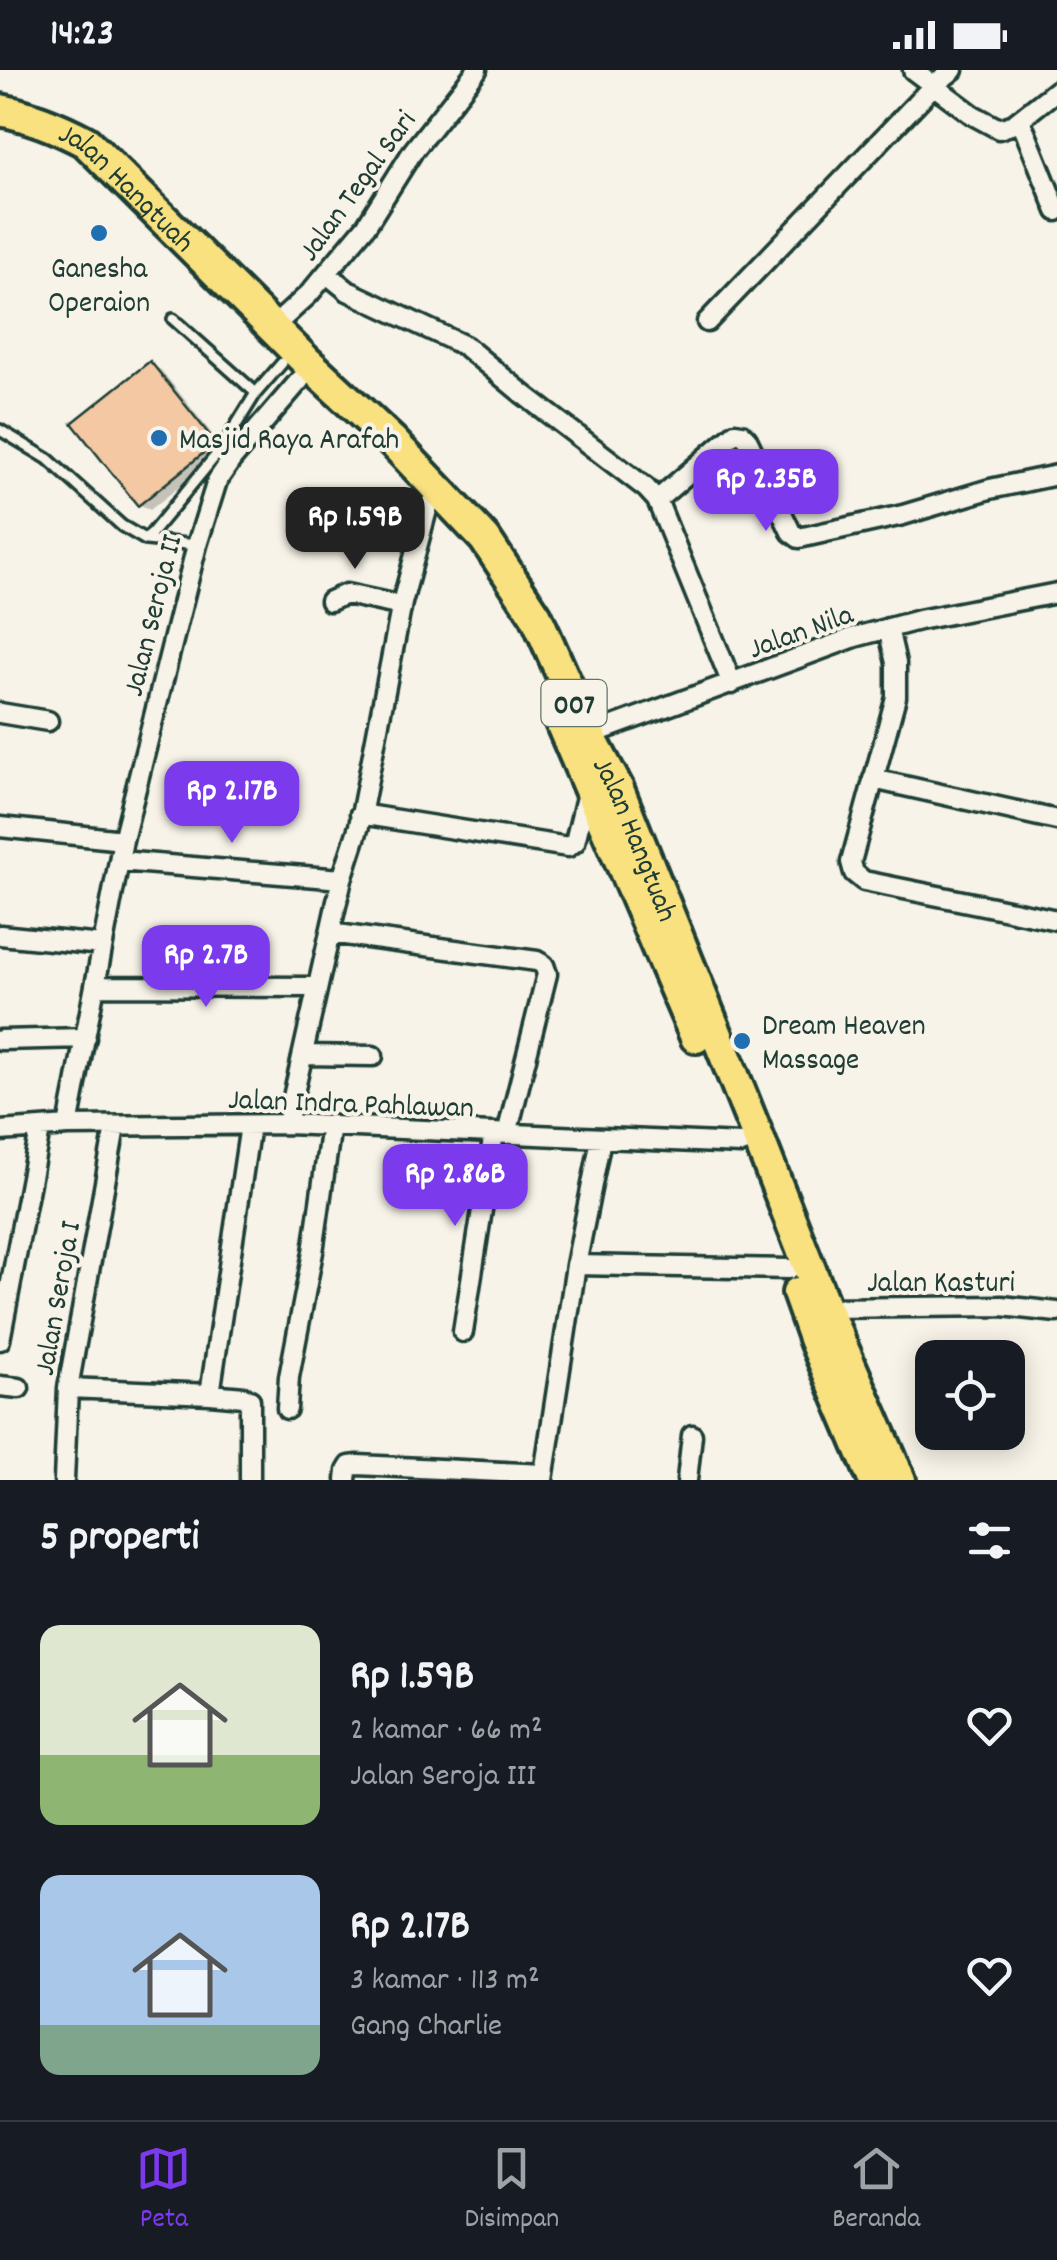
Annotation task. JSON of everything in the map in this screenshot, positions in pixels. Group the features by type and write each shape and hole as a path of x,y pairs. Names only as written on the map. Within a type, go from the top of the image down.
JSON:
{"highway":[{"name":"Jalan Hangtuah","path":"0,110 58,126 86,142 273,327 463,541 516,622 579,739 618,789 750,1140 815,1341 874,1480"},
{"name":"Jalan Hangtuah","path":"0,128 47,141 74,156 291,371 385,449 484,539 500,561 536,616 579,739 589,783 900,1480"}],"street":[{"name":"Jalan Tegal Sari","path":"273,327 326,274 366,226 413,151 477,70"},
{"path":"913,70 999,129 1020,119 1057,90"},
{"path":"707,322 952,70"},
{"path":"1020,119 1057,211"},
{"path":"326,274 348,291 464,346 646,488 657,500 732,684"},
{"name":"Jalan Seroja II","path":"68,1126 123,840 196,544 218,481 291,371"},
{"path":"657,500 735,433 747,440 791,532 799,538 1057,475"},
{"path":"287,1124 342,878 356,836 402,603 428,506"},
{"name":"Jalan Nila","path":"579,739 855,637 1057,593"},
{"path":"330,601 346,594 402,603"},
{"path":"888,628 896,662 896,697 851,862 854,873 864,882 1057,920"},
{"path":"0,713 48,721"},
{"path":"873,779 1057,820"},
{"path":"360,814 568,847 575,842 589,783"},
{"path":"0,827 123,840"},
{"path":"119,861 342,878"},
{"path":"330,934 538,961 547,974 540,1010 501,1134 463,1332"},
{"path":"0,935 102,945"},
{"path":"95,986 318,988"},
{"path":"0,1040 86,1038"},
{"path":"304,1055 372,1056"},
{"name":"Jalan Indra Pahlawan","path":"0,1131 68,1126 287,1124 600,1139 750,1140"},
{"path":"210,1394 250,1125"},
{"path":"287,1409 331,1125"},
{"name":"Jalan Seroja I","path":"64,1480 68,1388 115,1128"},
{"path":"0,1340 40,1130"},
{"path":"346,1480 350,1466 358,1465 544,1477 576,1264 600,1139"},
{"path":"576,1264 789,1268"},
{"name":"Jalan Kasturi","path":"824,1308 1002,1306 1057,1312"},
{"path":"68,1388 210,1394 250,1400 250,1480"},
{"path":"687,1480 692,1435"}],"lane":[{"path":"173,318 256,393"},
{"path":"146,540 222,448 256,393 291,371"},
{"path":"0,430 48,459 122,526 146,540 196,544"}],"building":[{"path":"150,361 216,443 138,506 72,423"}],"place":[{"name":"Ganesha Operaion","path":"99,233"},
{"name":"Masjid Raya Arafah","path":"159,438"},
{"name":"Dream Heaven Massage","path":"742,1041"}]}
